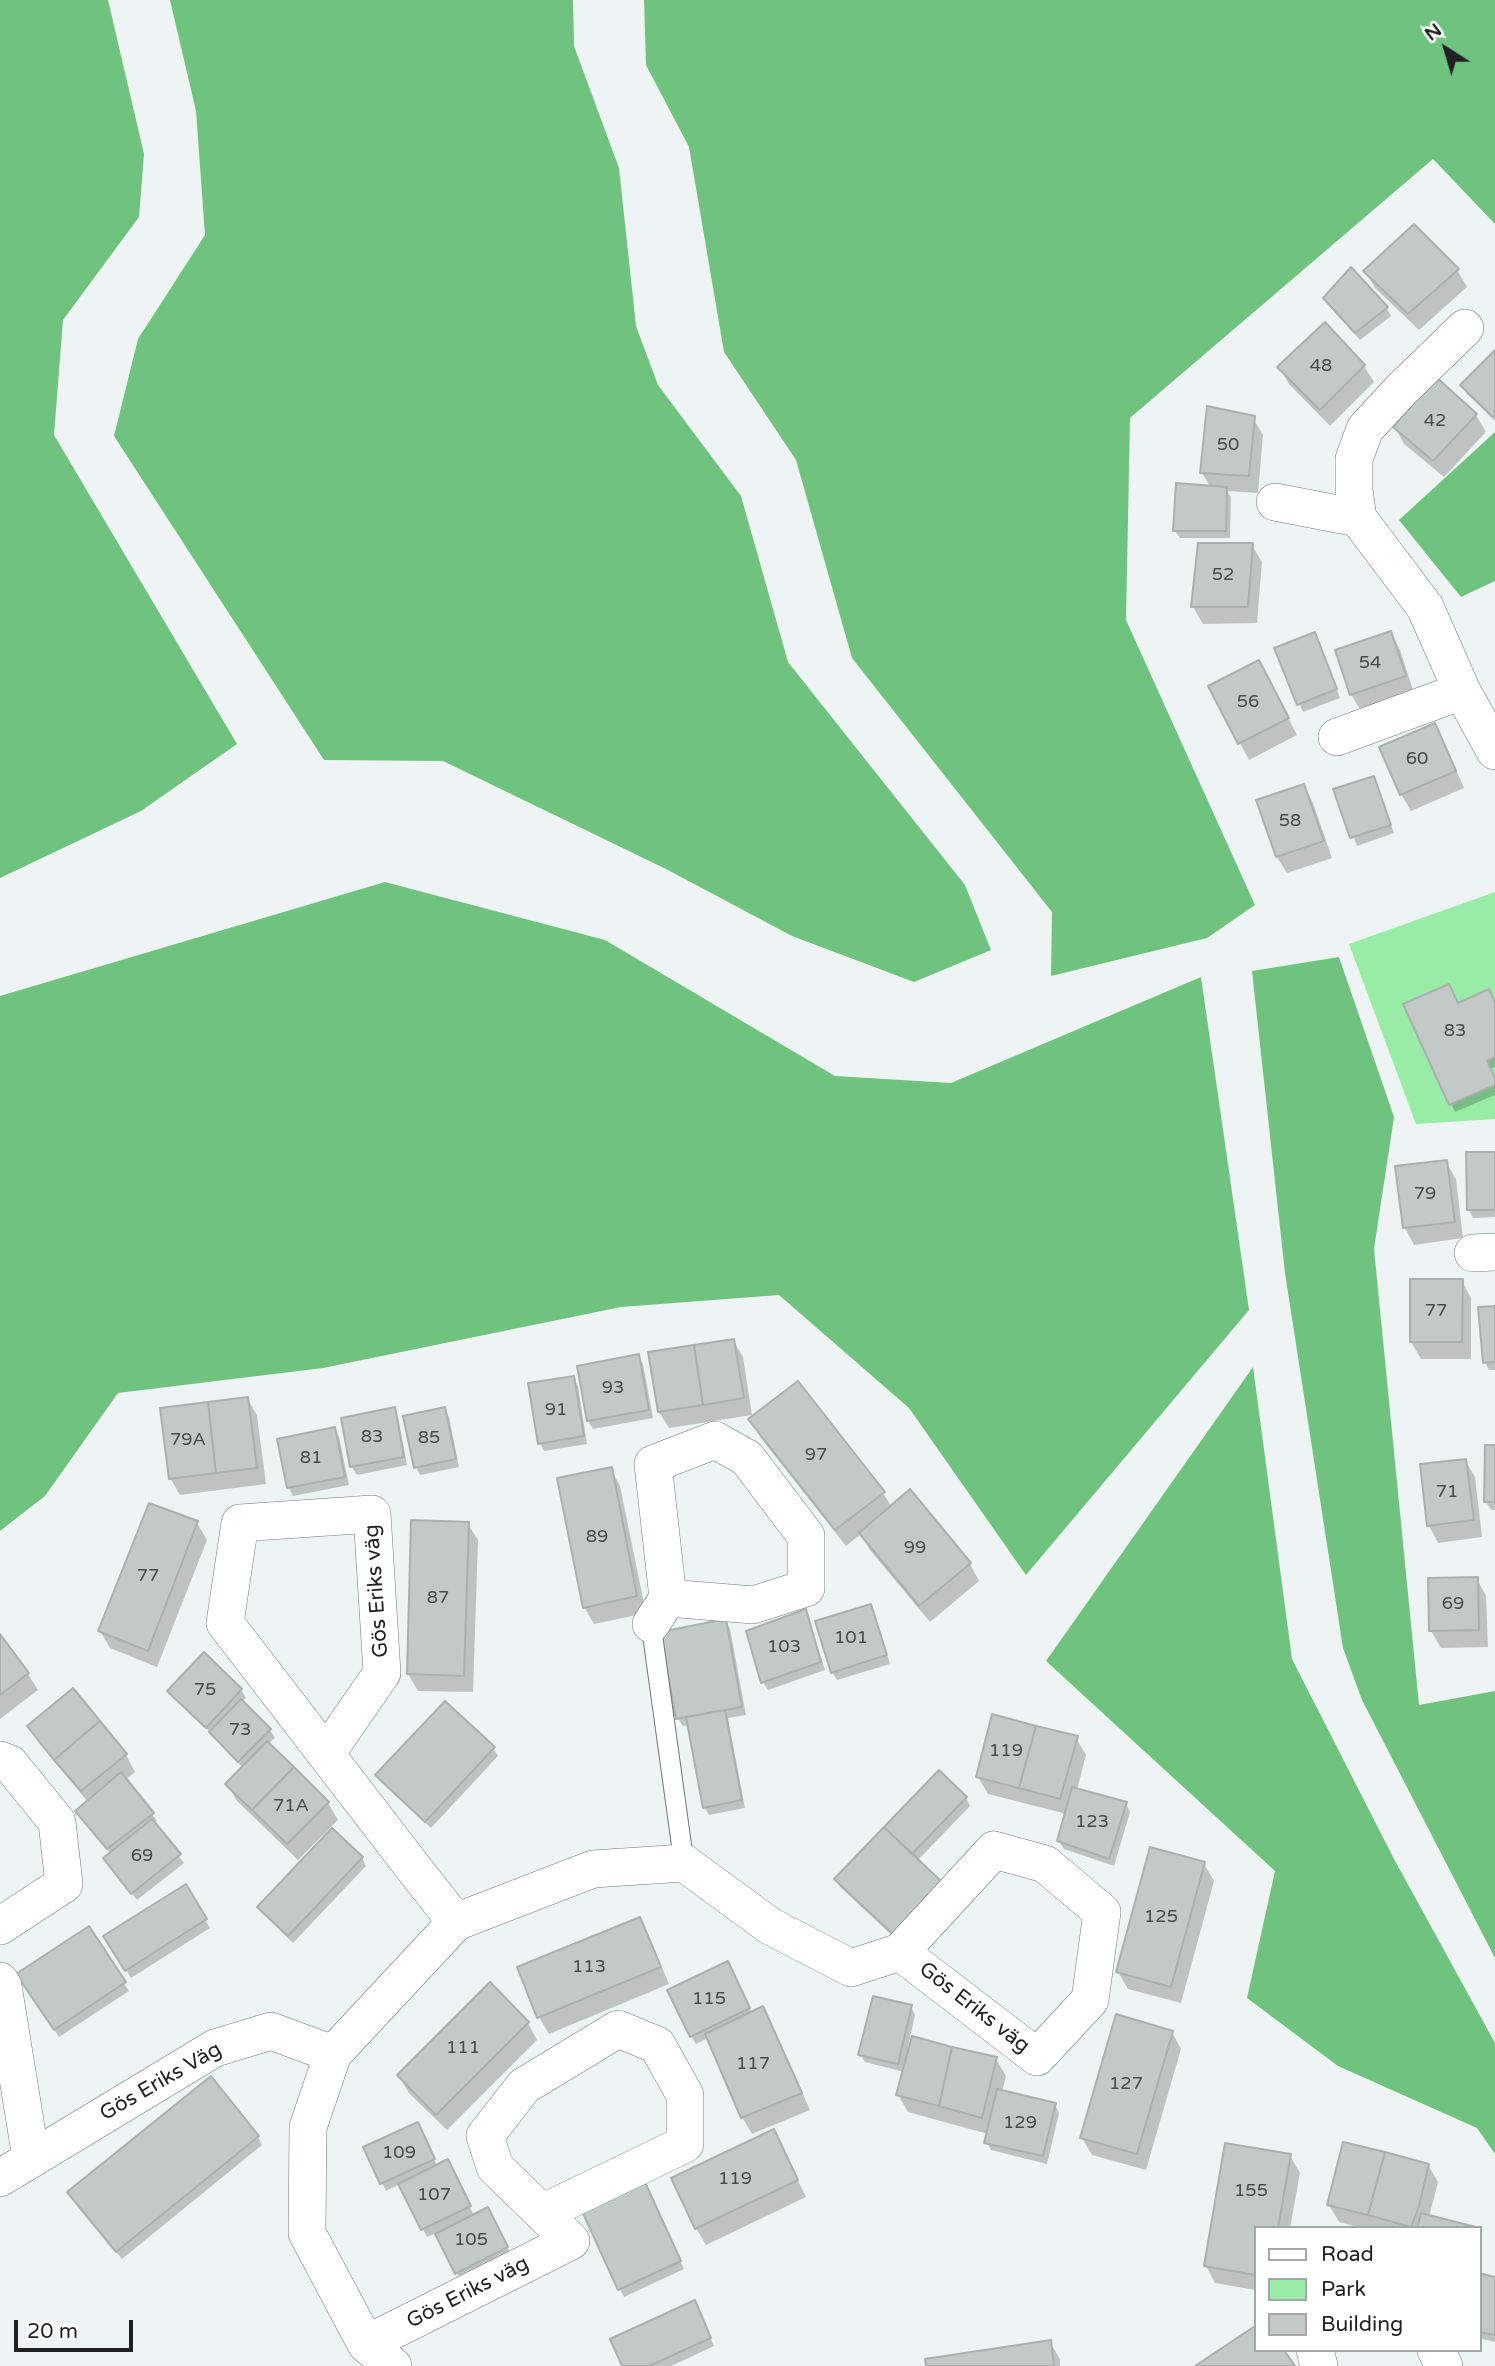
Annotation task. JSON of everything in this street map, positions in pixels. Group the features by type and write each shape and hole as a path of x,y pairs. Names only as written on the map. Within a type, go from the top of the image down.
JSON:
{"street":[{"path":"1465,328 1365,429 1354,459 1353,490 1358,518 1425,607 1478,707 1495,751"},
{"path":"1275,502 1358,518"},
{"path":"1337,737 1478,707"},
{"path":"716,1440 747,1458 806,1536 806,1588 753,1605 659,1611 653,1464 716,1440"},
{"name":"Gös Eriks väg","path":"326,1754 382,1673 372,1514 240,1523 225,1623 326,1754 456,1922"},
{"path":"0,1760 10,1764 57,1822 64,1884 0,1926"},
{"name":"Gös Eriks väg","path":"542,2213 685,2144 685,2095 657,2045 618,2029 524,2086 485,2136 495,2168 571,2241 380,2355 307,2233 308,2127 333,2054 456,1922 593,1869 684,1863 770,1926 851,1968 900,1952 993,1850 1045,1864 1102,1912 1090,2000 1037,2057 900,1952"},
{"path":"0,1980 31,2158"},
{"name":"Gös Eriks Väg","path":"0,2178 215,2048 271,2031 333,2054"}],"lane":[{"path":"659,1611 684,1863"}],"green space":[{"path":"0,0 108,0 144,154 139,217 63,320 54,435 237,744 141,811 0,878"},
{"path":"170,0 573,0 574,46 619,168 636,326 658,385 741,496 788,662 965,885 991,950 914,982 792,936 666,869 443,761 324,760 114,436 138,339 205,235 196,111"},
{"path":"644,0 1495,0 1495,224 1433,159 1130,418 1126,620 1255,905 1207,938 1051,976 1052,912 852,658 796,460 724,352 689,147 646,65"},
{"path":"1495,432 1495,581 1461,597 1399,520"},
{"path":"385,882 605,940 835,1076 951,1083 1201,977 1249,1310 1026,1575 909,1408 779,1295 621,1307 323,1368 118,1393 45,1496 0,1531 0,996"},
{"path":"1495,892 1495,1119 1416,1124 1349,944"},
{"path":"1339,957 1394,1117 1374,1249 1419,1705 1495,1691 1495,1958 1362,1700 1343,1648 1285,1273 1252,971"},
{"path":"1253,1367 1292,1659 1394,1859 1495,2043 1495,2154 1477,2128 1338,2066 1247,1998 1275,1871 1046,1661"}],"building":[{"path":"1414,224 1459,269 1408,314 1363,271"},
{"path":"1351,267 1388,307 1355,333 1323,298"},
{"path":"1325,322 1365,365 1320,410 1277,367"},
{"path":"1495,350 1495,415 1493,417 1460,385"},
{"path":"1435,376 1477,414 1433,461 1393,427"},
{"path":"1207,406 1255,416 1249,476 1200,473"},
{"path":"1176,483 1227,487 1226,531 1173,531"},
{"path":"1198,543 1253,543 1248,607 1191,607"},
{"path":"1391,631 1406,676 1350,695 1335,650"},
{"path":"1315,632 1337,689 1297,705 1274,648"},
{"path":"1259,660 1289,718 1238,744 1208,686"},
{"path":"1435,723 1456,771 1400,795 1379,747"},
{"path":"1374,776 1391,825 1350,838 1333,789"},
{"path":"1304,784 1324,841 1276,857 1256,800"},
{"path":"1449,984 1458,1003 1489,989 1495,1002 1495,1057 1487,1061 1495,1078 1495,1085 1449,1105 1403,1004"},
{"path":"1466,1152 1495,1152 1495,1210 1467,1210"},
{"path":"1447,1160 1455,1222 1403,1228 1395,1166"},
{"path":"1410,1279 1463,1279 1462,1342 1410,1342"},
{"path":"1495,1306 1495,1362 1483,1363 1478,1307"},
{"path":"734,1339 744,1398 703,1405 694,1345"},
{"path":"694,1345 703,1405 658,1412 648,1352"},
{"path":"639,1354 649,1410 587,1421 577,1366"},
{"path":"574,1376 584,1436 538,1444 528,1383"},
{"path":"798,1381 885,1492 835,1530 748,1419"},
{"path":"248,1397 257,1468 216,1473 208,1402"},
{"path":"208,1402 216,1473 169,1479 160,1408"},
{"path":"395,1407 404,1457 350,1467 341,1418"},
{"path":"445,1407 456,1459 414,1468 403,1416"},
{"path":"335,1427 345,1477 287,1488 277,1439"},
{"path":"1485,1445 1495,1445 1495,1502 1484,1502"},
{"path":"1466,1459 1474,1520 1427,1526 1420,1464"},
{"path":"612,1467 637,1596 583,1608 557,1478"},
{"path":"910,1489 971,1563 919,1606 859,1533"},
{"path":"149,1503 198,1521 148,1651 98,1631"},
{"path":"411,1520 469,1522 464,1676 407,1674"},
{"path":"1478,1577 1479,1630 1429,1631 1428,1578"},
{"path":"871,1604 887,1655 831,1673 815,1621"},
{"path":"806,1609 821,1662 761,1683 746,1631"},
{"path":"726,1619 742,1707 676,1719 660,1632"},
{"path":"0,1634 29,1673 0,1695"},
{"path":"204,1652 242,1689 206,1728 167,1691"},
{"path":"73,1688 100,1721 54,1760 27,1726"},
{"path":"241,1699 271,1729 238,1762 209,1732"},
{"path":"445,1701 495,1747 425,1822 375,1775"},
{"path":"725,1710 742,1800 703,1808 686,1717"},
{"path":"992,1714 1036,1726 1019,1788 976,1777"},
{"path":"100,1721 127,1754 81,1791 54,1760"},
{"path":"1036,1726 1078,1736 1060,1799 1019,1788"},
{"path":"267,1741 294,1767 252,1810 225,1784"},
{"path":"294,1767 329,1802 287,1844 252,1810"},
{"path":"939,1770 967,1797 912,1854 884,1827"},
{"path":"121,1772 154,1813 107,1849 75,1811"},
{"path":"1072,1787 1127,1802 1109,1859 1057,1841"},
{"path":"152,1819 181,1854 131,1894 103,1858"},
{"path":"884,1827 942,1882 893,1934 834,1879"},
{"path":"332,1828 363,1857 288,1936 257,1907"},
{"path":"1150,1847 1205,1862 1171,1987 1116,1972"},
{"path":"186,1884 207,1919 125,1971 103,1936"},
{"path":"640,1917 661,1967 537,2018 517,1967"},
{"path":"89,1926 126,1982 54,2030 16,1974"},
{"path":"728,1961 750,2008 690,2037 667,1990"},
{"path":"490,1982 529,2022 436,2115 397,2075"},
{"path":"873,1996 912,2005 898,2064 858,2055"},
{"path":"763,2006 802,2093 741,2118 705,2034"},
{"path":"1116,2014 1173,2031 1137,2154 1080,2138"},
{"path":"912,2036 952,2047 939,2106 896,2095"},
{"path":"952,2047 997,2057 982,2118 939,2106"},
{"path":"211,2076 259,2136 116,2252 67,2192"},
{"path":"997,2089 1056,2103 1043,2156 984,2143"},
{"path":"418,2122 435,2159 380,2184 363,2147"},
{"path":"774,2129 798,2180 695,2229 671,2178"},
{"path":"1343,2142 1385,2152 1368,2215 1327,2205"},
{"path":"1225,2143 1291,2154 1278,2226 1254,2226 1254,2275 1204,2266"},
{"path":"1385,2152 1429,2164 1411,2226 1368,2215"},
{"path":"448,2159 471,2206 421,2230 398,2184"},
{"path":"644,2180 681,2261 618,2290 581,2209"},
{"path":"488,2207 508,2247 455,2274 435,2234"},
{"path":"1421,2213 1472,2226 1418,2226"},
{"path":"1481,2274 1495,2277 1495,2335 1481,2332"},
{"path":"695,2300 711,2338 649,2366 622,2366 610,2339"},
{"path":"1254,2327 1254,2352 1285,2352 1295,2366 1195,2366"},
{"path":"1051,2340 1054,2366 926,2366 925,2359"}]}
